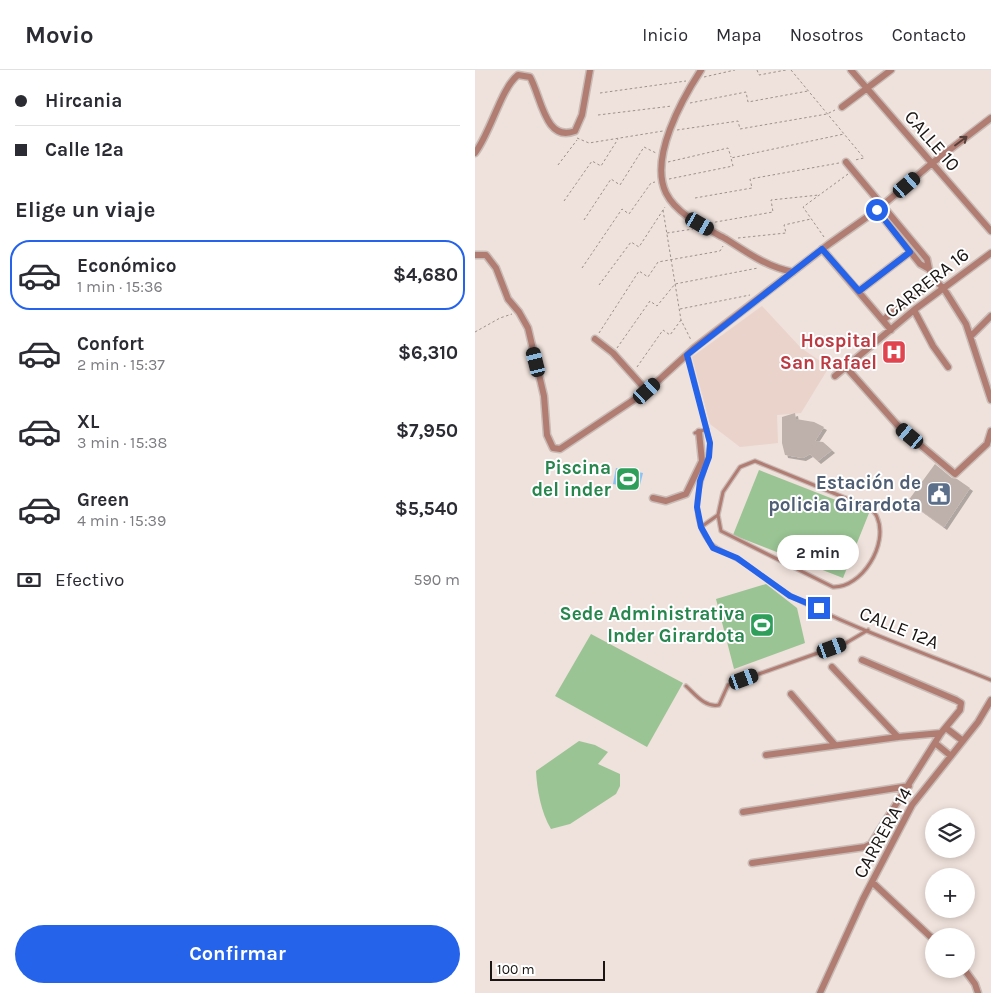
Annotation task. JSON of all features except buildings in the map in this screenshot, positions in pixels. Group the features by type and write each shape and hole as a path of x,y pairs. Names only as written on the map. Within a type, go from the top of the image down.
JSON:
{"street":[{"path":"475,153 492,124 511,80 518,75 530,77 549,123 555,131 561,134 575,131 581,115 590,70"},
{"path":"701,70 681,105 662,156 662,180 670,199 700,224 768,266 793,272"},
{"name":"CALLE 10","path":"851,70 991,231"},
{"path":"843,107 891,70"},
{"path":"475,255 486,254 492,260 508,299 519,312 527,328 544,396 549,443 553,448 560,449 647,391 694,348 822,249 880,208 931,164 991,118"},
{"path":"846,162 910,252 920,264 929,269"},
{"path":"880,208 927,259 929,269 935,280 944,288 971,336 991,400"},
{"path":"822,249 891,330"},
{"path":"859,291 910,252"},
{"name":"CARRERA 16","path":"835,376 914,310 991,253"},
{"path":"883,320 935,280"},
{"path":"914,310 933,346 949,367"},
{"path":"971,336 991,316"},
{"path":"595,339 613,353 647,391"},
{"path":"845,366 900,428 955,474 987,444 991,431"},
{"path":"653,498 665,501 686,494 703,461 697,432"},
{"path":"752,863 865,847 877,837 943,730 960,710 961,703 862,660"},
{"path":"833,667 898,737"},
{"path":"791,694 835,746"},
{"name":"CARRERA 14","path":"820,993 872,882 912,805 963,741 991,700"},
{"path":"766,755 943,730 963,741"},
{"path":"935,743 951,756"},
{"path":"743,812 909,786"},
{"path":"872,882 925,932"},
{"path":"971,978 978,993"}],"lane":[{"name":"CALLE 12A","path":"687,355 707,429 709,457 697,497 698,517 701,527 713,548 737,558 790,596 991,680"},
{"path":"697,432 707,429"},
{"path":"701,527 718,515 723,492 740,467 755,461 870,508 877,517 880,535 872,559 857,579 843,587 833,587 721,531 718,515"},
{"path":"686,686 704,702 713,706 719,705 728,685 846,643 869,630"}],"path":[{"path":"601,93 695,79 735,70"},
{"path":"757,70 759,75 786,70"},
{"path":"695,198 752,188 750,179 864,158 791,70"},
{"path":"598,116 681,105 746,92 748,102 808,91"},
{"path":"577,139 589,143 671,130 683,131 738,121 740,129 827,114 843,107"},
{"path":"575,131 577,139"},
{"path":"731,158 844,134"},
{"path":"564,201 592,161 601,166 619,138"},
{"path":"558,165 577,139"},
{"path":"584,220 611,179 620,185 644,147 662,156"},
{"path":"581,268 622,209 629,214 651,183 733,166 728,148 661,164"},
{"path":"829,244 803,207 852,170"},
{"path":"667,233 692,230 700,224 773,212 771,200 819,195"},
{"path":"599,285 631,242 639,247 670,199"},
{"path":"663,210 681,320 694,348"},
{"path":"595,339 639,271 648,277 658,262 720,251 726,240 786,233 784,225 811,219"},
{"path":"613,353 650,301 657,306 675,284 768,266"},
{"path":"680,310 752,295"},
{"path":"475,332 500,318 519,312"},
{"path":"632,374 663,330 670,335 681,320"}],"shaded area":[{"path":"762,306 801,348 829,367 801,413 777,415 778,443 740,447 710,424 692,357"}],"green space":[{"path":"759,470 869,513 843,578 733,535"},
{"name":"Sede Administrativa Inder Girardota","path":"766,584 797,608 805,643 734,669 716,599"},
{"path":"591,634 683,683 647,747 555,696"},
{"path":"579,741 595,745 608,752 598,764 620,774 620,786 616,794 570,824 551,829 540,801 536,771"}],"water":[{"name":"Piscina del inder","path":"616,468 643,473 639,489 613,484"}],"place":[{"name":"Hospital San Rafael","path":"894,352"},
{"name":"Piscina del inder","path":"628,479"},
{"name":"Estación de policia Girardota","path":"939,494"},
{"name":"Sede Administrativa Inder Girardota","path":"762,625"}],"route":[{"path":"819,608 790,596 737,558 723,554 713,548 701,527 698,517 697,497 700,481 709,457 710,443 687,355 822,249 859,291 910,252 877,210"}]}
